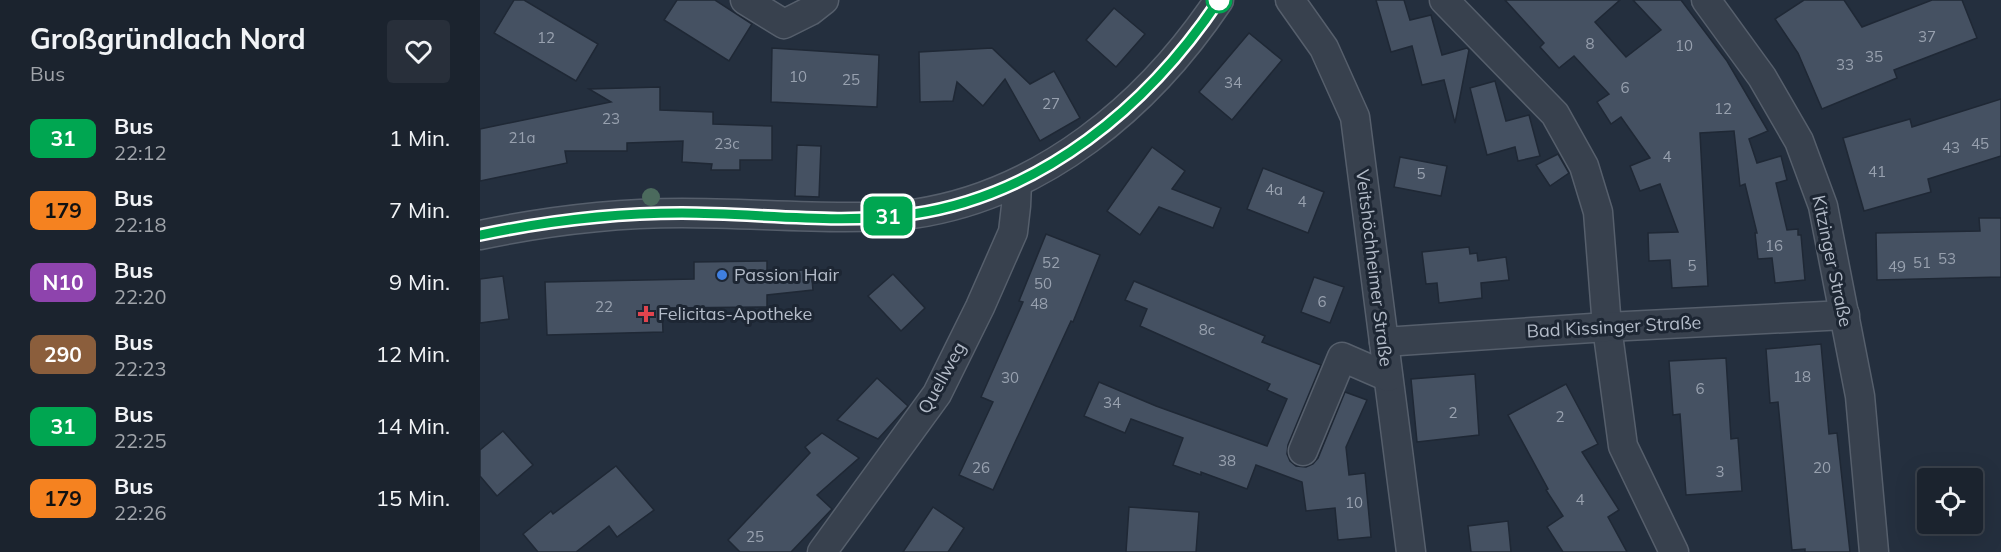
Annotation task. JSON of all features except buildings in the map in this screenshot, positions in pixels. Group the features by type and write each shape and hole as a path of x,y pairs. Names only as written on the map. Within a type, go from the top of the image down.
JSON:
{"street":[{"path":"746,0 784,24 810,11 824,0"},
{"path":"480,235 551,222 635,214 901,216 949,207 982,197 1017,183 1055,162 1118,117 1169,65 1219,0"},
{"name":"Veitshöchheimer Straße","path":"1290,0 1324,48 1355,117 1411,552"},
{"path":"1444,0 1555,114 1584,166 1598,212 1607,327 1623,446 1674,552"},
{"name":"Kitzinger Straße","path":"1706,0 1762,77 1799,141 1823,206 1860,396 1874,552"},
{"name":"Quellweg","path":"822,552 937,394 980,307 1013,232 1017,183"},
{"name":"Bad Kissinger Straße","path":"1384,342 1607,327 1845,315"},
{"path":"1303,451 1342,357 1388,377"}],"bus line":[{"name":"31","path":"480,235 551,222 635,214 901,216 929,212 982,197 1037,173 1091,138 1118,117 1169,65 1219,0"}],"place":[{"name":"Passion Hair","path":"722,275"},
{"name":"Felicitas-Apotheke","path":"646,314"}]}
